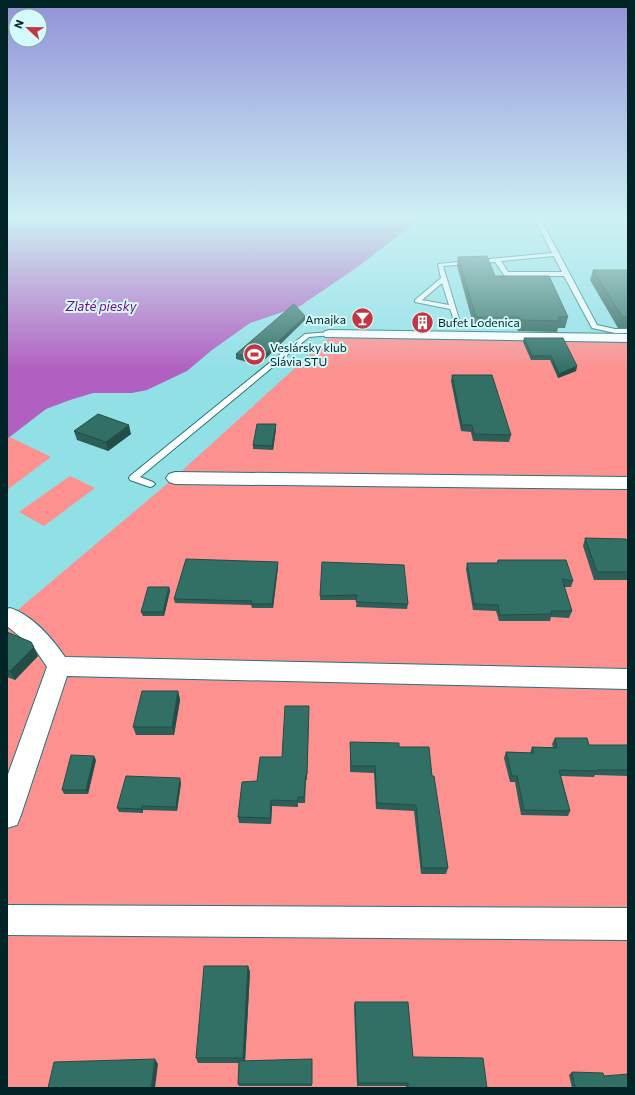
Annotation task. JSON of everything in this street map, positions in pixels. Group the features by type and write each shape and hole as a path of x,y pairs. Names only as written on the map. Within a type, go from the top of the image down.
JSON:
{"street":[{"path":"330,334 628,338"},
{"path":"175,478 628,483"},
{"path":"10,616 43,643 59,666"},
{"path":"59,666 628,679"},
{"path":"7,815 59,666"},
{"path":"7,920 628,924"}],"lane":[{"path":"441,269 456,319"},
{"path":"503,269 506,274 567,274"},
{"path":"565,269 594,326 615,331 628,332"},
{"path":"444,278 417,301 453,308"},
{"path":"150,484 134,478 307,335 330,334"}],"shaded area":[{"path":"368,332 628,335 628,1088 7,1088 7,619 174,478 327,339"},
{"path":"10,437 51,457 7,490 7,439"},
{"path":"70,476 95,488 44,526 19,512"}],"water":[{"name":"Zlaté piesky","path":"7,269 354,269 300,306 250,323 212,350 187,371 147,390 132,393 93,393 46,409 7,439"}],"building":[{"path":"462,269 492,269 495,276 549,276 568,317 558,317 560,321 521,320 519,317 476,317"},
{"path":"593,270 628,270 628,317 622,317"},
{"path":"294,304 305,316 259,360 236,354"},
{"path":"524,338 563,338 577,366 559,374 551,356 532,356"},
{"path":"452,375 492,375 511,435 474,434 472,425 462,425"},
{"path":"98,414 129,425 106,442 74,431"},
{"path":"257,424 276,424 272,446 253,445"},
{"path":"585,538 626,539 628,542 628,572 597,572"},
{"path":"186,559 278,562 272,604 251,604 252,601 174,599"},
{"path":"498,560 566,560 573,581 562,579 572,611 551,611 552,614 500,615 498,605 474,604 467,563 498,563"},
{"path":"322,562 404,565 408,604 356,602 357,595 320,596"},
{"path":"148,587 169,587 163,612 141,612"},
{"path":"7,632 31,642 34,647 10,671 7,670"},
{"path":"142,691 178,691 172,727 133,727"},
{"path":"285,706 309,706 307,774 304,797 298,797 298,801 271,800 270,818 238,817 242,782 257,781 260,757 282,757"},
{"path":"555,738 587,738 589,745 628,745 628,770 559,770 570,811 524,810 517,776 512,776 506,752 534,753 532,747 557,748"},
{"path":"350,742 399,743 399,747 429,747 432,776 434,776 448,868 422,868 416,805 377,803 375,766 351,766"},
{"path":"71,755 94,756 86,790 62,790"},
{"path":"126,776 180,778 176,807 142,806 141,809 117,808"},
{"path":"204,966 248,966 243,1058 196,1058"},
{"path":"355,1002 408,1002 413,1057 483,1058 487,1088 408,1088 408,1083 358,1083"},
{"path":"155,1059 151,1088 48,1088 54,1062"},
{"path":"312,1059 312,1084 238,1084 239,1061"},
{"path":"572,1072 603,1073 604,1076 628,1074 628,1088 575,1088"}],"place":[{"name":"Amajka","path":"362,319"},
{"name":"Bufet Lodenica","path":"423,322"},
{"name":"Veslársky klub Slávia STU","path":"254,354"}]}
